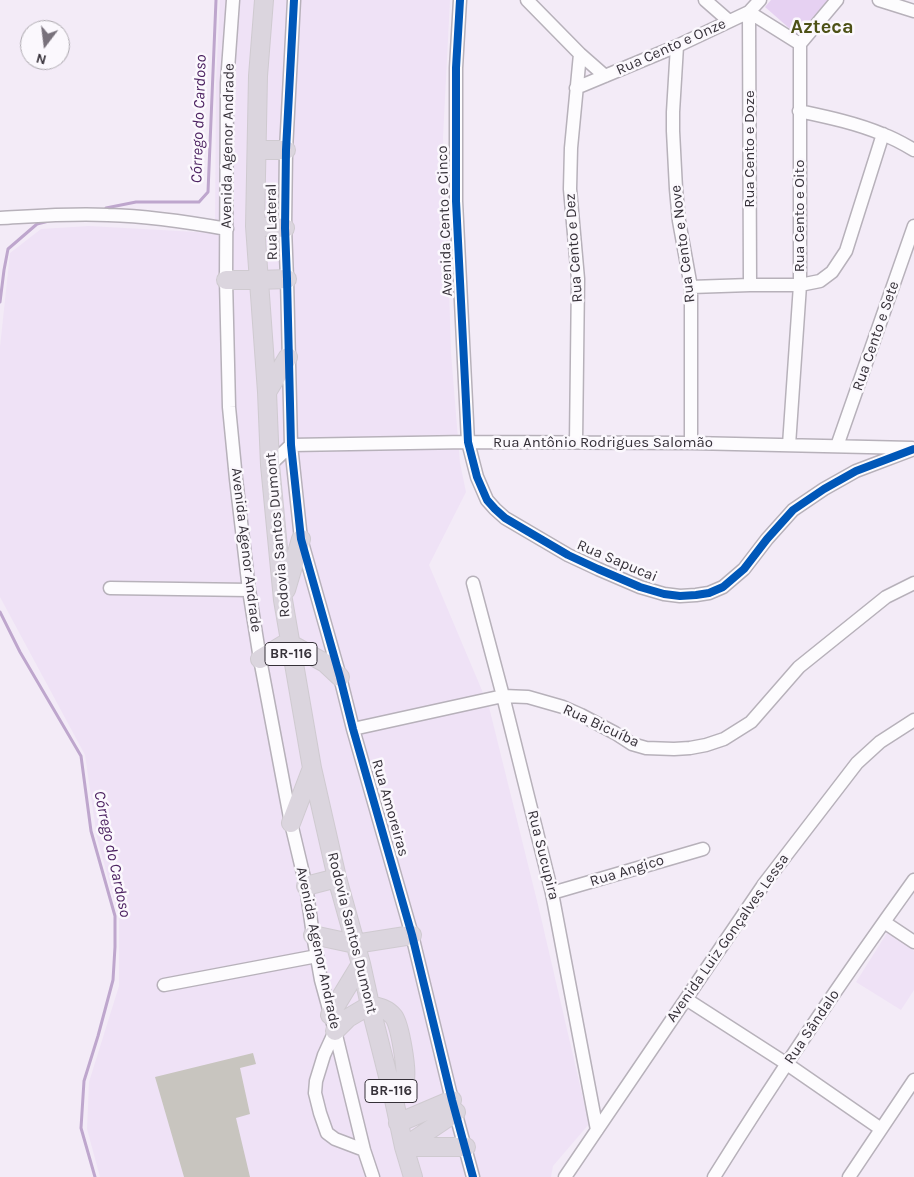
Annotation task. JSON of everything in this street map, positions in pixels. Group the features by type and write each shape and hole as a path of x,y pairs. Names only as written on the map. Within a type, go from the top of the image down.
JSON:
{"highway":[{"name":"Rodovia Santos Dumont","path":"264,0 258,76 255,226 267,392 270,465 283,600 312,768 337,878 361,964 370,1005"},
{"path":"257,150 286,150"},
{"path":"255,226 285,228"},
{"path":"226,280 287,279"},
{"path":"267,392 288,357"},
{"path":"283,600 301,540"},
{"path":"260,658 289,643 325,663 340,677"},
{"path":"291,823 312,768"},
{"path":"306,886 337,878"},
{"path":"313,935 355,944 412,935"},
{"path":"333,1023 361,964"},
{"path":"333,1023 348,1018 370,1005"},
{"name":"BR-116","path":"370,1005 386,1010 397,1022 406,1071 402,1087 394,1100 398,1123 413,1177"},
{"path":"398,1123 454,1106"},
{"path":"404,1147 454,1106"},
{"path":"404,1147 466,1147"}],"street":[{"name":"Avenida Agenor Andrade","path":"233,0 227,83 226,280 229,407 236,479 260,658 291,823 306,886 317,956 364,1150 373,1177"},
{"name":"Rua Lateral","path":"291,444 285,228 286,150 294,0"},
{"name":"Avenida Cento e Cinco","path":"460,0 456,68 456,201 468,442"},
{"path":"527,0 580,54 605,76"},
{"path":"705,0 730,21"},
{"name":"Rua Cento e Onze","path":"576,88 677,46 749,12 760,0"},
{"path":"749,12 800,44 837,0"},
{"path":"879,0 911,7"},
{"name":"Rua Cento e Doze","path":"749,12 750,285"},
{"name":"Rua Cento e Oito","path":"789,445 800,285 800,44"},
{"name":"Rua Cento e Nove","path":"677,46 673,112 674,159 679,221 690,287 691,443"},
{"name":"Rua Cento e Dez","path":"576,442 578,279 570,189 571,148 580,54"},
{"path":"799,111 838,120 883,134 914,150"},
{"path":"690,287 800,285 820,281 832,272 846,251 883,134"},
{"path":"0,218 108,215 227,229"},
{"name":"Rua Cento e Sete","path":"837,446 914,226"},
{"name":"Rua Sapucai","path":"468,442 477,476 487,500 505,518 568,555 598,569 640,587 664,594 680,596 709,593 723,587 744,570 767,539 793,510 824,489 856,471 914,449"},
{"name":"Rua Antônio Rodrigues Salomão","path":"291,444 576,442 914,449"},
{"path":"270,465 291,444"},
{"name":"Rua Amoreiras","path":"291,444 301,540 412,935 473,1177"},
{"name":"Rua Sucupira","path":"473,583 504,696 552,894 597,1130"},
{"name":"Rua Bicuíba","path":"354,729 504,696 528,698 563,707 615,733 632,744 646,748 674,749 706,745 724,739 751,722 798,667 886,597 914,583"},
{"path":"110,588 250,590"},
{"name":"Avenida Luiz Gonçalves Lessa","path":"565,1177 764,884 857,764 880,742 914,720"},
{"name":"Rua Angico","path":"552,894 702,849"},
{"name":"Rua Sândalo","path":"714,1177 787,1064 914,880"},
{"path":"884,922 914,942"},
{"path":"164,985 317,956"},
{"path":"686,999 787,1064 881,1129"},
{"path":"333,1023 316,1082 315,1094 328,1133 335,1140 364,1150"},
{"path":"849,1177 914,1080"}],"shaded area":[{"path":"220,0 450,0 443,137 451,353 460,463 466,492 429,565 489,707 539,909 589,1124 553,1166 551,1177 100,1177 87,1129 89,1082 119,986 119,917 97,838 85,755 0,597 0,347 10,253 41,229 89,226 215,233 216,81"},
{"path":"771,0 828,0 797,35 765,7"},
{"path":"887,933 914,951 914,990 901,1010 856,982"}],"building":[{"path":"253,1053 256,1064 240,1068 250,1114 236,1118 250,1177 184,1177 155,1077"}],"waterway":[{"name":"Córrego do Cardoso","path":"106,208 136,202 199,202 208,192 216,0"},
{"name":"Córrego do Cardoso","path":"0,302 8,249 37,224 49,221"},
{"name":"Córrego do Cardoso","path":"0,612 20,652 81,756 91,831 115,916 113,980 84,1081 81,1128 95,1177"}],"cycle path":[{"path":"294,0 286,150 285,228 291,445 301,539 412,935 452,1100 473,1177"},
{"path":"460,0 456,68 456,201 468,442 477,477 487,500 495,509 505,518 568,555 640,587 664,594 696,595 709,593 723,587 744,569 793,510 824,489 856,471 914,449"}],"district":[{"name":"Azteca","path":"822,27"}]}
